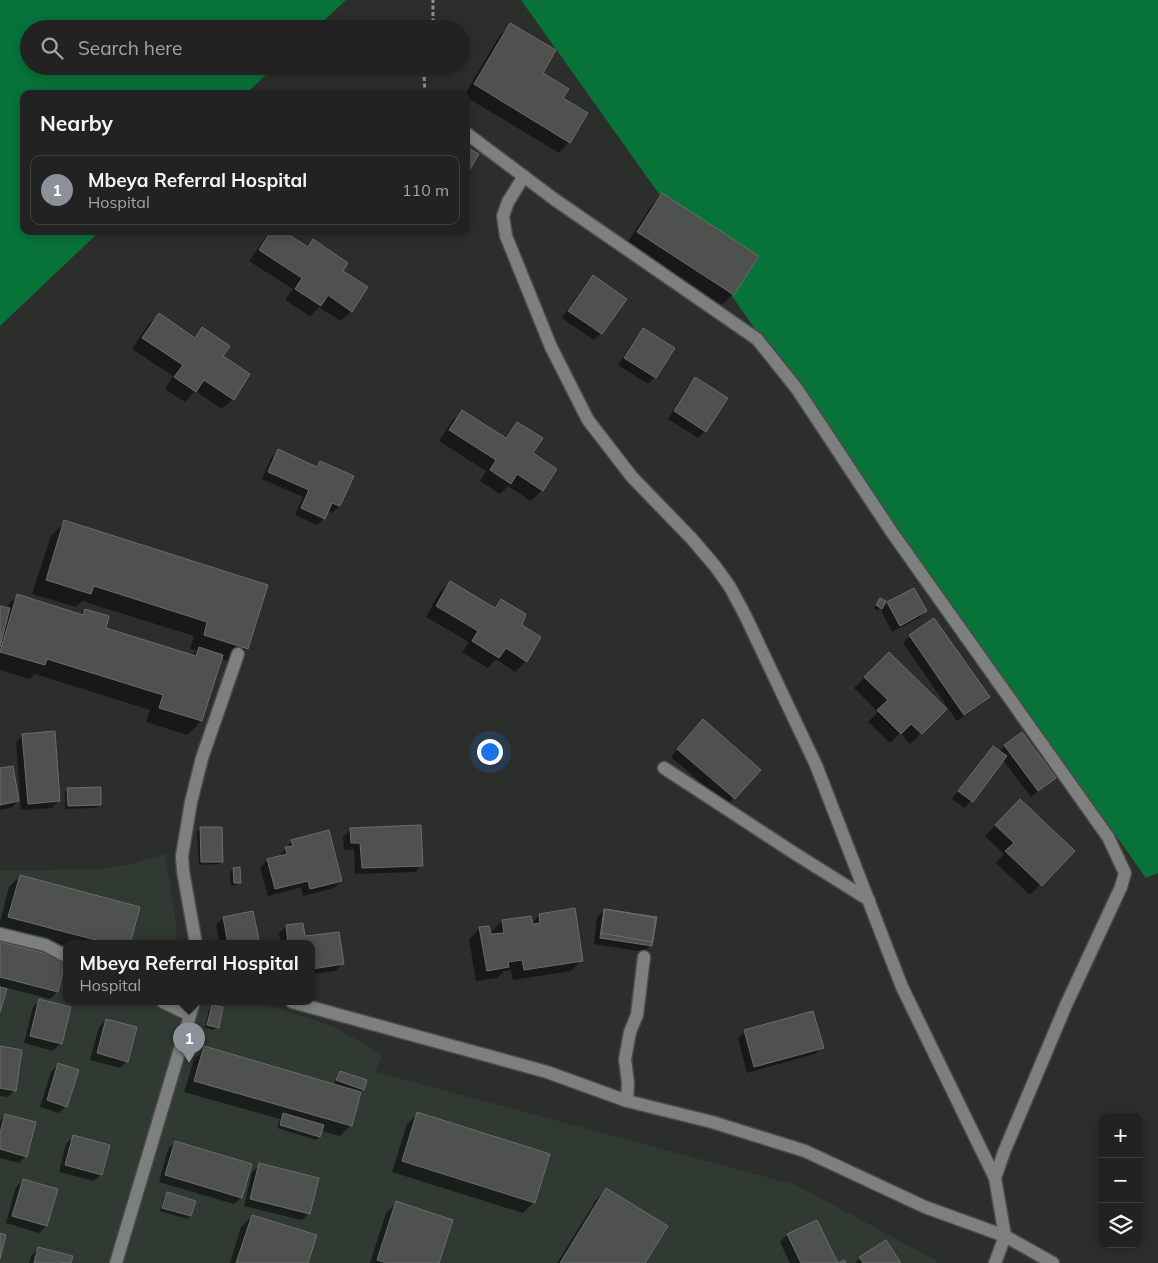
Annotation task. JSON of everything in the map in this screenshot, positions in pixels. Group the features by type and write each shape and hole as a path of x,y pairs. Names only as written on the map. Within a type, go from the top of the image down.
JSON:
{"street":[{"path":"470,136 562,205 757,339 797,389 891,531 1108,837 1119,858 1125,873 1121,887 1066,1006 1004,1152 995,1178"},
{"path":"524,176 508,202 503,216 506,236 551,347 588,420 638,483 692,538 730,587 745,614 816,764 902,987 995,1178 1005,1236 995,1263"},
{"path":"195,940 182,856 191,802 202,758 238,654"},
{"path":"664,768 869,900"},
{"path":"0,934 45,945 63,954"},
{"path":"627,1101 628,1084 625,1059 630,1032 637,1015 644,957"},
{"path":"170,1005 190,1014"},
{"path":"116,1263 193,1005"},
{"path":"303,1005 547,1072 627,1101 712,1122 805,1151 925,1207 1005,1236 1054,1263"}],"path":[{"path":"433,0 433,20"},
{"path":"424,75 425,90"}],"shaded area":[{"path":"165,854 175,915 177,940 63,940 63,1005 266,1005 282,1009 334,1027 382,1054 376,1072 796,1185 937,1261 937,1263 0,1263 0,871 98,869 131,864"}],"green space":[{"path":"0,0 346,0 325,20 20,20 20,75 266,75 250,90 20,90 20,235 96,235 0,326"},
{"path":"521,0 1158,0 1158,873 1146,878"}],"building":[{"path":"510,23 556,50 543,73 569,89 563,98 588,113 570,143 474,84"},
{"path":"470,149 479,154 470,169"},
{"path":"662,193 759,256 734,295 637,232"},
{"path":"268,235 289,235 308,247 313,239 348,263 343,271 368,287 352,312 328,295 321,306 295,289 302,278 259,250"},
{"path":"593,275 627,299 602,334 568,311"},
{"path":"159,313 195,338 202,327 230,346 223,356 250,374 234,400 204,380 196,392 174,377 183,365 142,338"},
{"path":"643,328 675,348 656,378 624,358"},
{"path":"695,377 728,398 706,432 674,411"},
{"path":"462,410 506,438 517,422 543,438 533,453 557,469 543,491 517,474 511,484 490,470 496,460 449,430"},
{"path":"278,449 317,467 320,461 354,476 340,506 332,503 325,519 301,508 309,490 268,472"},
{"path":"64,520 268,585 248,649 204,635 207,622 94,586 91,594 46,580"},
{"path":"450,581 495,608 501,599 526,614 522,625 541,637 527,662 506,648 499,658 472,641 478,631 436,606"},
{"path":"914,588 927,611 900,626 887,602"},
{"path":"17,594 83,615 85,609 109,616 106,628 196,656 199,647 223,655 202,721 159,708 163,695 47,659 45,665 0,652"},
{"path":"880,598 886,601 882,609 876,605"},
{"path":"0,606 10,608 0,647"},
{"path":"934,618 990,697 964,715 909,635"},
{"path":"889,652 947,709 922,734 911,724 901,734 877,710 888,700 864,677"},
{"path":"703,719 761,770 735,799 677,749"},
{"path":"55,731 60,801 28,804 22,734"},
{"path":"1022,732 1056,778 1038,791 1004,745"},
{"path":"993,746 1007,756 973,802 958,791"},
{"path":"13,766 19,801 0,805 0,768"},
{"path":"101,787 101,805 68,806 67,788"},
{"path":"1020,799 1075,851 1042,886 1005,851 1014,843 995,825"},
{"path":"421,825 423,866 362,868 360,843 351,843 350,828"},
{"path":"200,827 222,827 223,862 201,862"},
{"path":"329,830 342,881 310,889 308,881 275,889 267,859 287,854 285,847 293,846 291,840"},
{"path":"240,867 241,883 234,883 233,868"},
{"path":"20,875 140,907 131,940 96,940 8,917"},
{"path":"575,908 583,961 524,970 522,960 508,962 509,967 487,971 479,927 489,926 491,934 504,933 502,920 531,916 533,924 540,923 539,914"},
{"path":"604,909 657,917 652,946 600,938"},
{"path":"605,909 656,918 652,942 601,933"},
{"path":"253,911 259,940 227,940 223,917"},
{"path":"303,923 305,936 339,932 344,964 315,969 315,940 288,940 286,925"},
{"path":"0,942 63,958 63,971 58,992 0,977"},
{"path":"0,987 7,989 0,1012"},
{"path":"39,999 71,1007 62,1044 30,1036"},
{"path":"212,1005 223,1007 219,1028 207,1025"},
{"path":"813,1011 824,1048 754,1067 744,1030"},
{"path":"106,1019 137,1027 128,1062 97,1053"},
{"path":"0,1046 22,1050 16,1091 0,1088"},
{"path":"204,1046 361,1092 352,1126 194,1081"},
{"path":"58,1063 79,1070 67,1107 47,1100"},
{"path":"340,1071 367,1080 364,1090 336,1080"},
{"path":"417,1112 550,1154 535,1203 402,1161"},
{"path":"283,1113 324,1125 320,1137 280,1125"},
{"path":"5,1114 36,1122 27,1157 0,1149 0,1133"},
{"path":"73,1135 110,1145 102,1175 65,1165"},
{"path":"175,1141 252,1164 242,1198 165,1175"},
{"path":"259,1163 319,1178 310,1214 250,1199"},
{"path":"23,1179 58,1189 47,1226 12,1216"},
{"path":"606,1188 668,1226 645,1263 560,1263"},
{"path":"167,1192 196,1201 191,1216 162,1208"},
{"path":"396,1201 453,1220 439,1263 387,1263 377,1260"},
{"path":"252,1215 317,1235 308,1263 236,1263"},
{"path":"817,1220 838,1263 801,1263 787,1234"},
{"path":"0,1233 6,1235 0,1259"},
{"path":"886,1240 901,1263 863,1263 859,1257"},
{"path":"38,1247 73,1256 71,1263 34,1263"}],"place":[{"name":"Mbeya Referral Hospital","path":"189,1063"}]}
